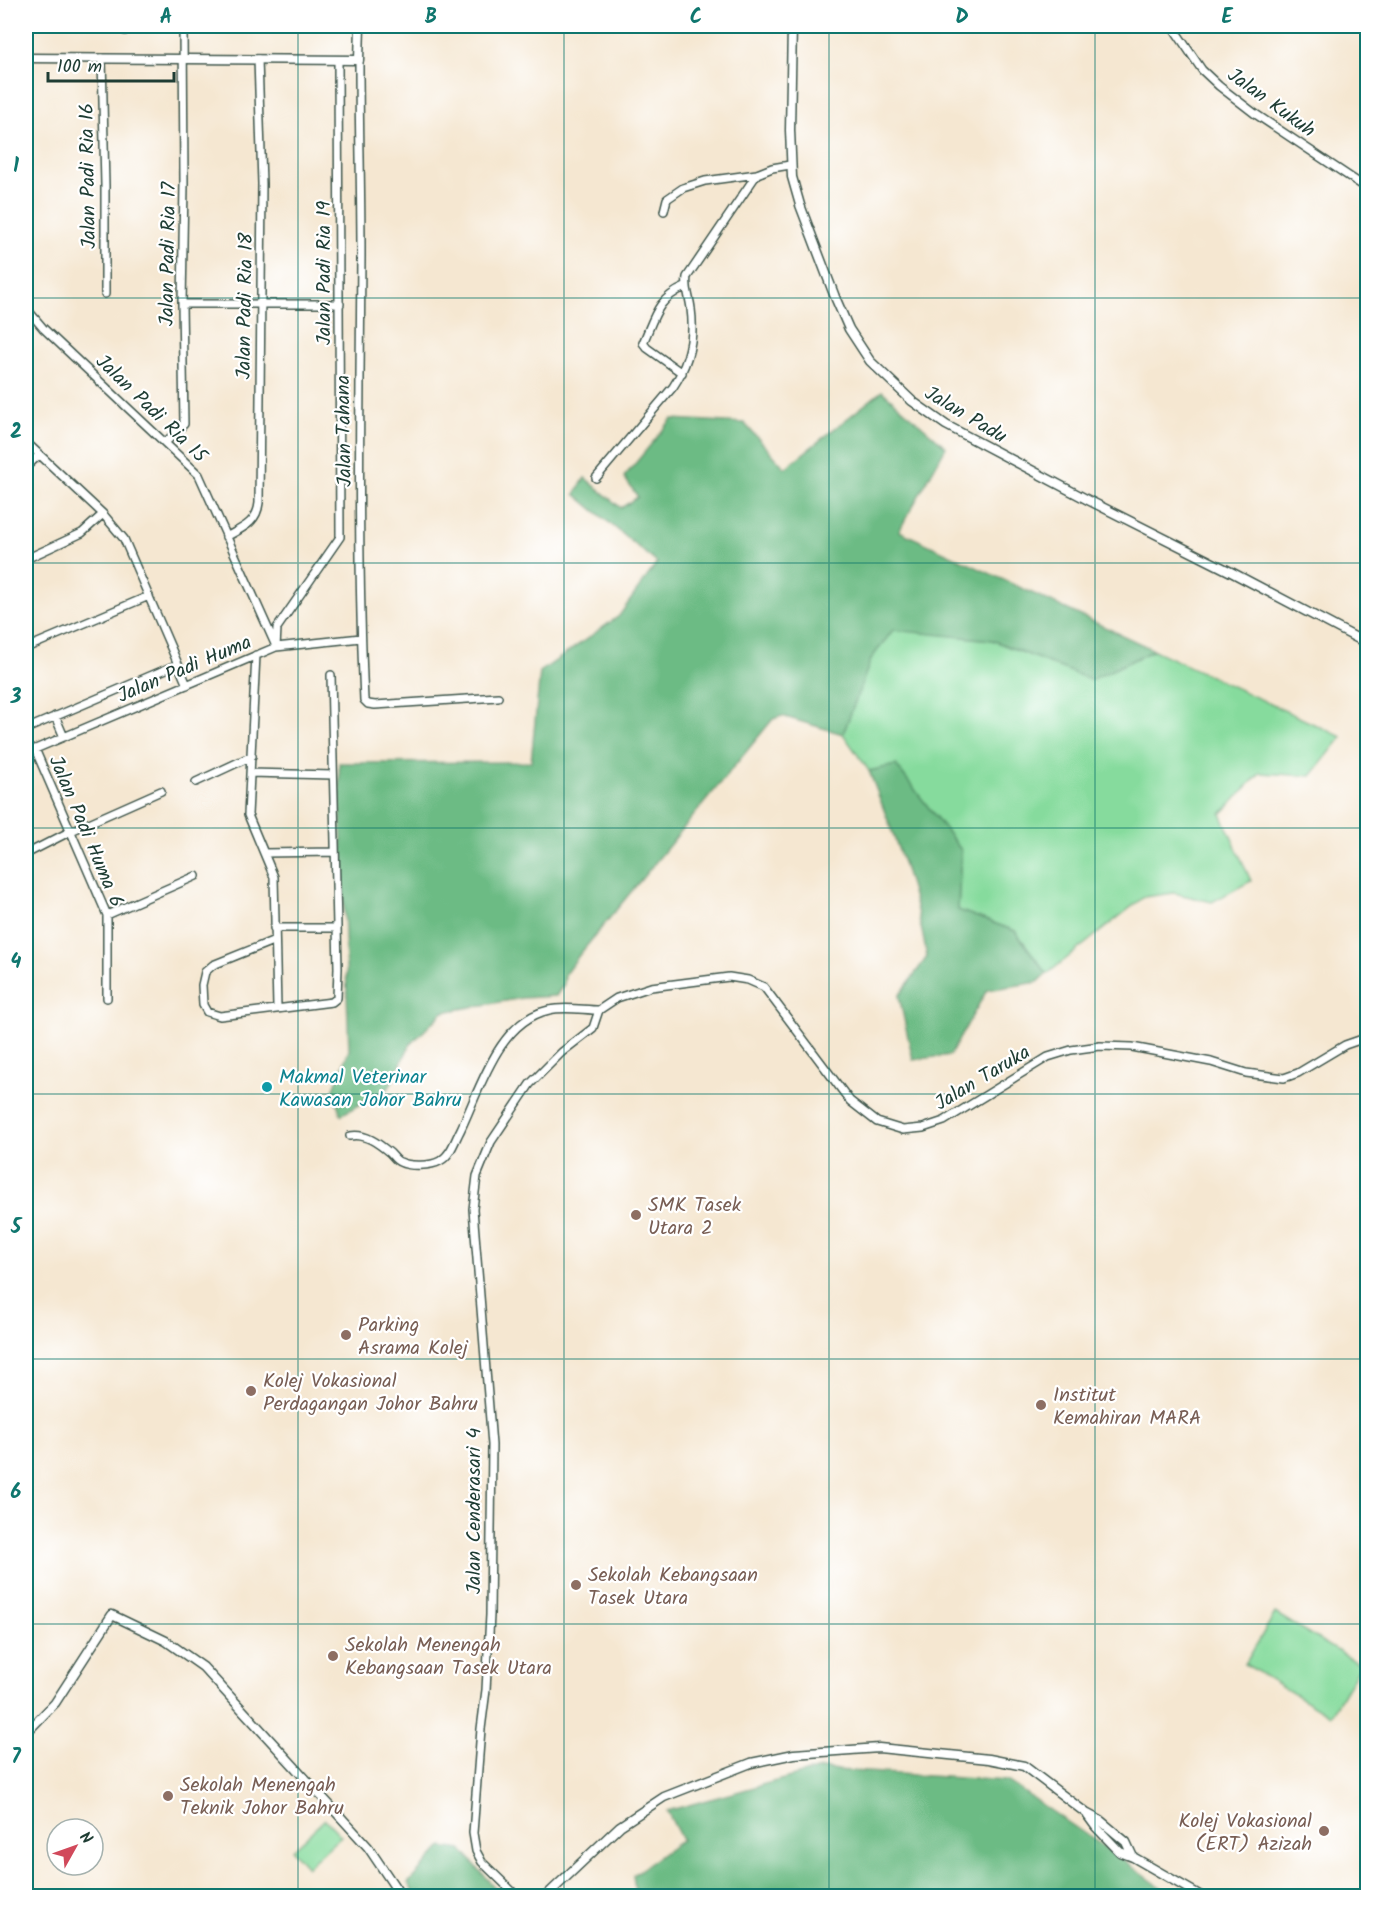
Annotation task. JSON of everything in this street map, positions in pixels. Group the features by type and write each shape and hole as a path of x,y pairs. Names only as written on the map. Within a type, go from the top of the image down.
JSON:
{"street":[{"name":"Jalan Padi Ria 17","path":"165,443 184,424 183,26"},
{"name":"Jalan Tahana","path":"360,26 361,638 364,700 368,704 375,705 498,697"},
{"name":"Jalan Padu","path":"792,26 790,165 800,205 827,279 858,344 870,361 912,401 946,425 1368,644"},
{"name":"Jalan Kukuh","path":"1172,26 1202,70 1219,86 1254,113 1368,189"},
{"path":"26,58 359,60"},
{"name":"Jalan Padi Ria 16","path":"102,58 105,294"},
{"name":"Jalan Padi Ria 18","path":"225,537 248,525 258,510 262,184 258,59"},
{"name":"Jalan Padi Ria 19","path":"276,647 277,628 340,537 338,60"},
{"path":"664,211 666,199 683,188 705,181 757,174 772,168 790,165"},
{"path":"596,478 674,387 682,373 690,353 692,327 691,308 686,287 687,277 757,174"},
{"path":"682,373 643,343 659,308 669,294 686,287"},
{"path":"182,304 340,304"},
{"name":"Jalan Padi Ria 15","path":"26,308 43,328 199,475 276,647"},
{"path":"26,442 103,514 124,539 187,685"},
{"path":"26,467 39,455"},
{"path":"26,559 82,533 103,514"},
{"path":"26,648 149,596"},
{"name":"Jalan Padi Huma","path":"26,753 276,647 361,638"},
{"path":"256,655 248,815 274,877 277,1008"},
{"name":"Jalan Padi Huma","path":"26,729 178,664"},
{"path":"275,940 213,965 206,972 202,985 203,1005 207,1012 220,1016 336,1000 338,968 331,675"},
{"path":"55,716 64,737"},
{"name":"Jalan Padi Huma 6","path":"35,749 107,915 107,998"},
{"path":"196,782 252,756"},
{"path":"250,773 333,775"},
{"path":"26,854 71,831 161,791"},
{"path":"264,853 334,852"},
{"path":"107,915 196,876"},
{"path":"274,928 337,928"},
{"name":"Jalan Taruka","path":"599,1010 617,998 651,987 729,977 748,980 764,987 850,1101 877,1122 903,1130 923,1128 944,1121 1048,1057 1071,1050 1100,1046 1132,1047 1211,1062 1257,1075 1284,1078 1345,1045 1368,1036"},
{"path":"350,1136 359,1134 379,1144 400,1162 422,1166 440,1161 448,1154 486,1070 502,1044 515,1030 529,1018 550,1009 599,1010"},
{"name":"Jalan Cenderasari 4","path":"517,1896 482,1862 476,1851 473,1833 486,1690 490,1615 492,1445 472,1209 474,1188 491,1142 530,1084 562,1053 593,1028 599,1010"},
{"path":"26,1733 55,1702 112,1615 166,1641 202,1667 368,1847 401,1896"},
{"path":"546,1896 620,1826 660,1799 751,1763 794,1754 879,1748 989,1759 1024,1766 1086,1814 1101,1821 1126,1842 1133,1857"},
{"path":"1086,1814 1120,1852 1133,1857 1201,1896"}],"green space":[{"path":"882,391 946,447 899,531 1154,650 1091,680 992,640 893,630 871,659 843,734 782,716 773,719 580,954 565,974 564,984 556,996 523,998 443,1012 410,1045 389,1088 341,1115 333,1091 349,1050 339,763 531,762 540,672 619,616 657,563 575,494 585,478 621,508 638,497 624,477 672,419 744,423 785,468"},
{"path":"893,629 992,640 1091,680 1154,650 1342,737 1311,776 1260,773 1221,814 1251,881 1212,902 1174,893 1144,897 1047,974 1015,931 958,910 961,850 896,765 869,771 843,734 871,659"},
{"path":"896,765 961,850 958,910 1015,931 1047,974 1038,982 987,990 950,1055 913,1060 899,996 927,957 910,886 869,771"},
{"path":"1275,1613 1361,1665 1330,1716 1245,1664"},
{"path":"820,1769 1007,1781 1173,1896 636,1896 633,1875 682,1840 667,1811"},
{"path":"325,1819 341,1836 307,1867 292,1850"},
{"path":"442,1847 462,1850 502,1896 416,1896 408,1883"}],"place":[{"name":"Makmal Veterinar Kawasan Johor Bahru","path":"267,1087"},
{"name":"SMK Tasek Utara 2","path":"636,1215"},
{"name":"Parking Asrama Kolej","path":"346,1335"},
{"name":"Kolej Vokasional Perdagangan Johor Bahru","path":"251,1391"},
{"name":"Institut Kemahiran MARA","path":"1041,1405"},
{"name":"Sekolah Kebangsaan Tasek Utara","path":"576,1585"},
{"name":"Sekolah Menengah Kebangsaan Tasek Utara","path":"333,1656"},
{"name":"Sekolah Menengah Teknik Johor Bahru","path":"168,1796"},
{"name":"Kolej Vokasional (ERT) Azizah","path":"1324,1831"}]}
